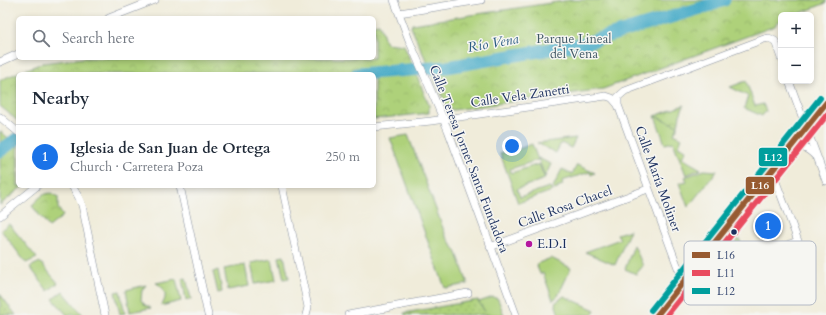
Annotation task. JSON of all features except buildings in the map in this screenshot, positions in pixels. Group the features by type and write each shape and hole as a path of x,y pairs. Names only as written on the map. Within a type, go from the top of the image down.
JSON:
{"street":[{"name":"Calle Teresa Jornet Santa Fundadora","path":"394,0 443,119 516,315"},
{"path":"399,13 481,0"},
{"path":"114,16 152,1"},
{"path":"618,101 625,91 769,38 775,41 778,50"},
{"path":"0,62 16,55"},
{"path":"790,84 822,160 826,181"},
{"name":"Calle Vela Zanetti","path":"376,128 606,96 618,101"},
{"name":"Calle María Moliner","path":"618,101 648,189 678,267 681,284"},
{"path":"716,241 826,103"},
{"path":"1,118 16,130"},
{"path":"790,148 805,148 822,160"},
{"path":"772,171 798,241"},
{"path":"0,216 35,188"},
{"path":"73,188 82,205 106,315"},
{"path":"180,188 208,315"},
{"path":"282,188 308,307 306,315"},
{"name":"Calle Rosa Chacel","path":"490,247 648,189"},
{"path":"678,267 684,269"},
{"path":"657,315 684,280"},
{"path":"348,315 468,293"}],"green space":[{"name":"Parque Lineal del Vena","path":"570,0 826,0 826,3 804,12 778,12 778,22 775,26 603,89 453,110 448,109 411,27 412,24"},
{"path":"379,23 386,43 404,45 429,105 429,113 376,119 376,72 20,72 42,63 67,60 376,60 376,24"},
{"path":"16,74 16,119 0,106 0,80"},
{"path":"746,81 755,106 763,104 766,111 762,116 744,108 748,96 730,87"},
{"path":"684,105 678,126 655,116"},
{"path":"655,116 678,126 674,134 682,138 678,146 686,150 682,158 701,169 686,175 673,142 665,144"},
{"path":"0,131 16,144 16,188 21,188 0,205"},
{"path":"408,135 446,236 457,253 468,284 445,288 390,138"},
{"path":"576,138 571,148 561,143 556,153 537,143"},
{"path":"532,144 538,160 510,169 511,173 539,164 545,179 517,189 520,197 549,187 552,191 518,203 500,153 504,152 505,154"},
{"path":"538,158 551,164 545,177"},
{"path":"577,165 595,173 591,175 590,172 562,181 563,185 554,190 553,187 562,169 572,174"},
{"path":"704,170 717,171 688,207 679,183 687,181 685,177"},
{"path":"51,193 58,197 58,208 63,216 49,227 32,206 40,197"},
{"path":"9,224 37,258 26,263 1,230"},
{"path":"630,230 615,265 585,252 620,239 617,234"},
{"path":"634,245 643,266 636,274 625,269"},
{"path":"284,256 289,278 284,279 279,257"},
{"path":"551,258 571,268 558,296 553,300 543,273 540,274 536,264"},
{"path":"272,259 276,280 255,284 251,263"},
{"path":"40,262 58,283 48,291 30,267"},
{"path":"245,265 249,286 228,290 224,269"},
{"path":"218,270 222,292 218,293 213,272"},
{"path":"186,278 191,299 186,300 182,279"},
{"path":"176,279 181,301 161,306 165,299 165,293 162,287 156,283"},
{"path":"146,285 142,290 141,300 145,305 151,308 130,312 126,290"},
{"path":"63,291 83,315 67,315 53,299"},
{"path":"120,291 125,313 120,314 115,292"},
{"path":"0,294 16,315 0,315"},
{"path":"564,296 595,310 592,315 559,315 555,303"},
{"path":"493,297 498,299 504,315 487,315 479,302"},
{"path":"478,300 487,315 405,315 404,313"}],"waterway":[{"name":"Río Vena","path":"376,73 447,67 585,43 724,0"},
{"name":"Río Vena","path":"0,151 16,139"}],"transit line":[{"name":"L12","path":"706,241 820,98"},
{"name":"L16","path":"716,241 826,103"},
{"name":"L11","path":"726,241 826,116"},
{"name":"L12","path":"651,310 684,269"},
{"name":"L16","path":"657,315 684,281"},
{"name":"L11","path":"667,315 684,294"}],"place":[{"name":"Iglesia de San Juan de Ortega","path":"768,226"},
{"name":"E.D.I","path":"529,244"}]}
